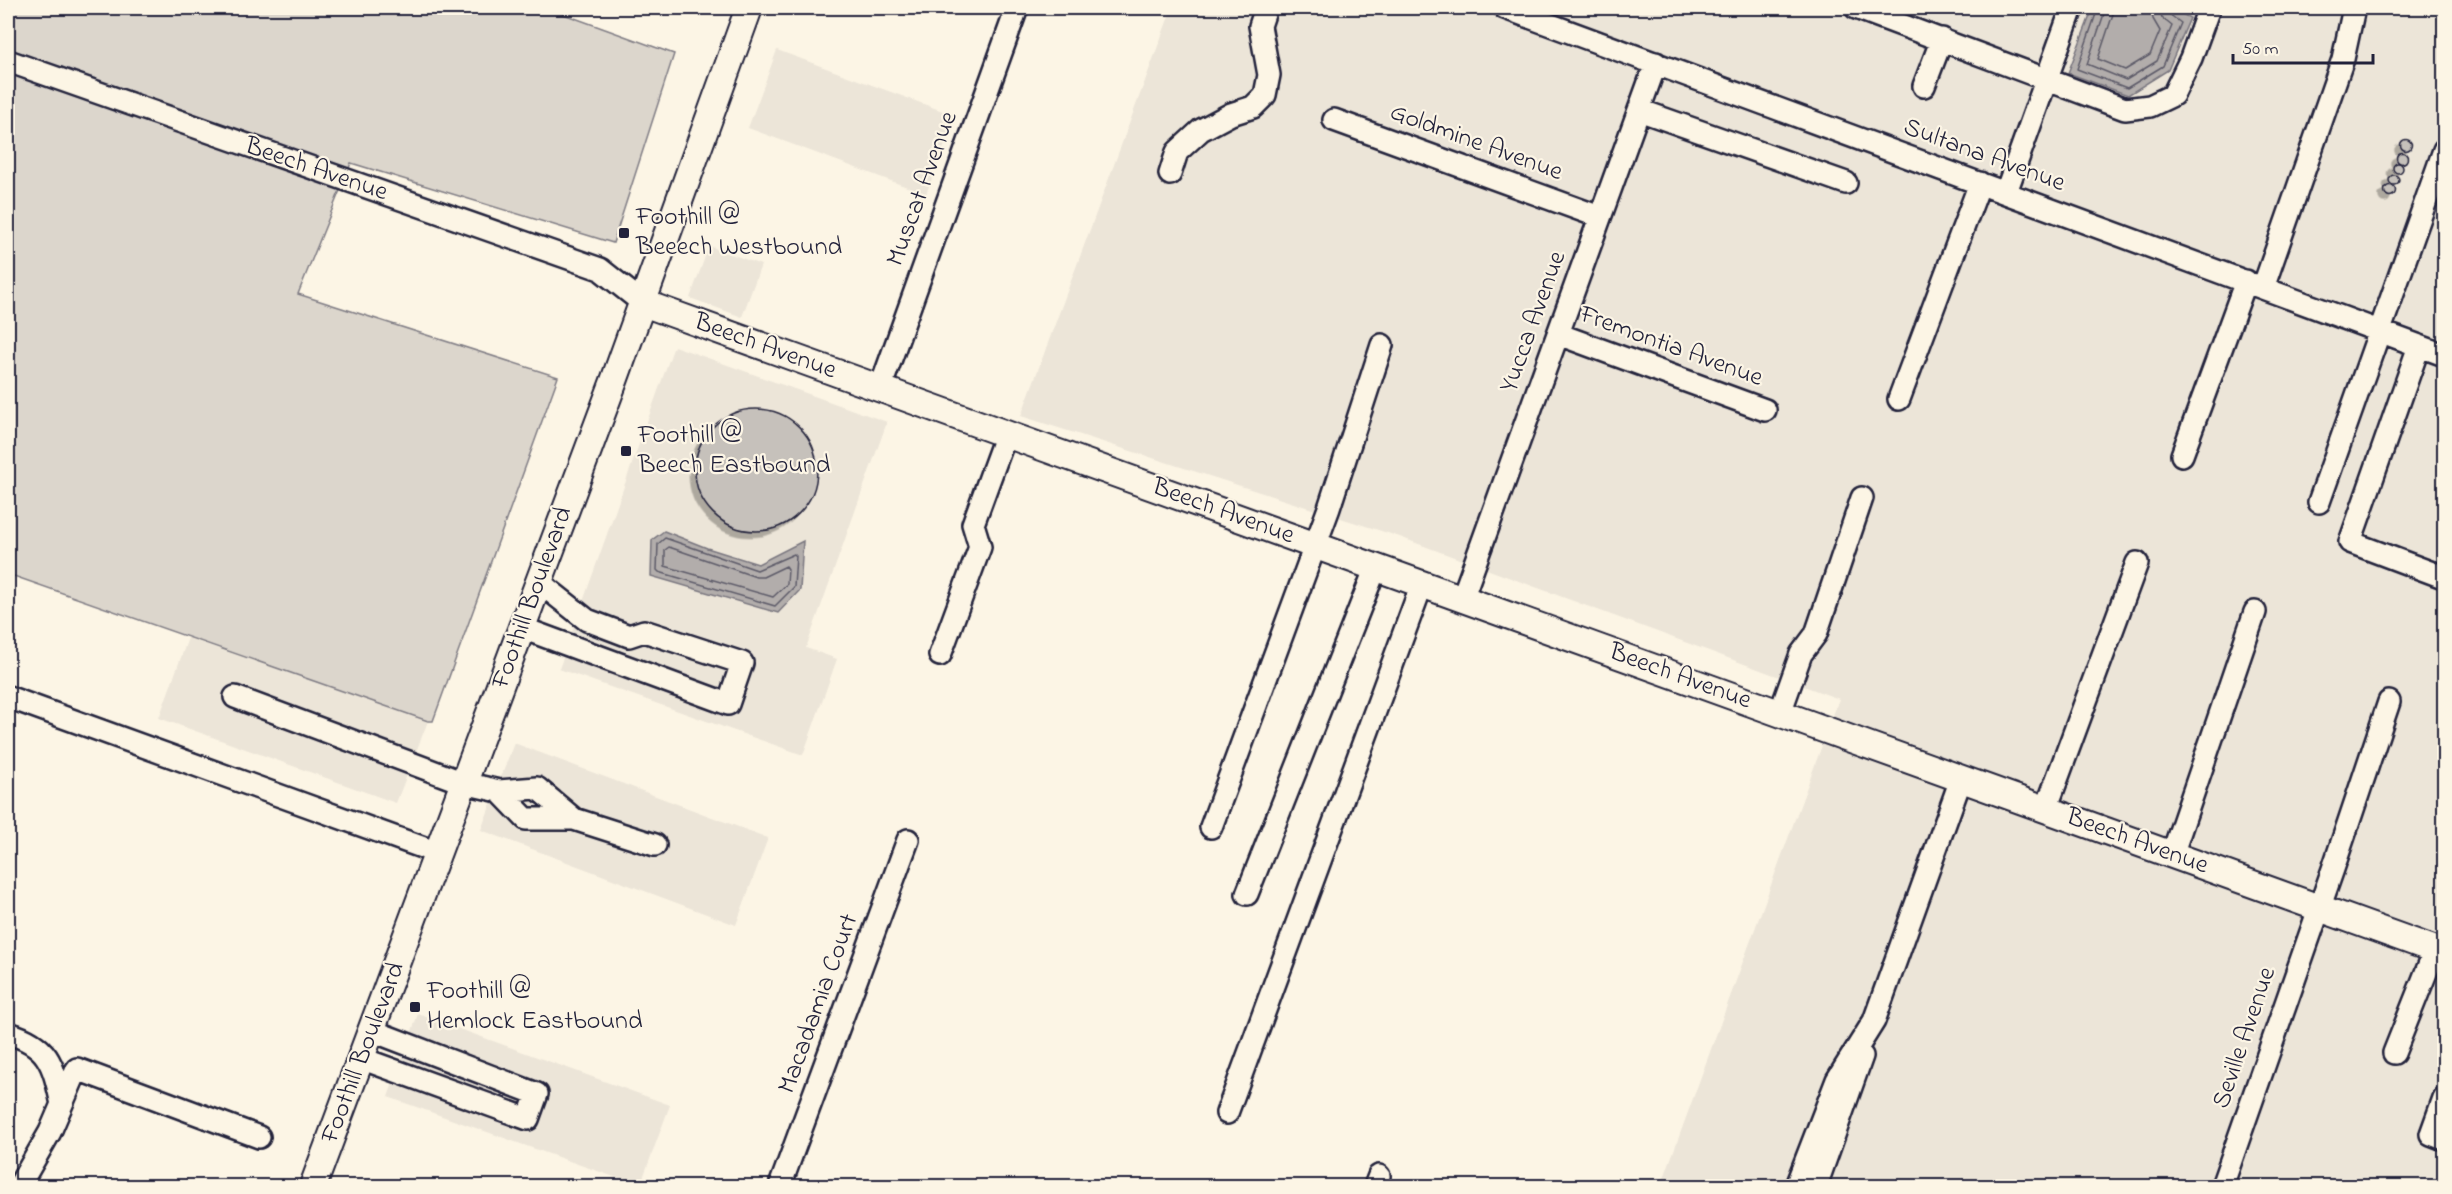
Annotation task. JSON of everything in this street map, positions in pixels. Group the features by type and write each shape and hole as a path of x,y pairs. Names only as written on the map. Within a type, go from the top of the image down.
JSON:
{"main road":[{"name":"Foothill Boulevard","path":"313,1186 363,1059 643,303 749,8"},
{"name":"Beech Avenue","path":"643,303 2440,951"}],"street":[{"name":"Muscat Avenue","path":"880,389 1017,8"},
{"path":"1170,174 1177,152 1201,130 1231,114 1253,107 1264,95 1269,75 1260,26 1266,8"},
{"name":"Sultana Avenue","path":"1505,8 2445,355"},
{"path":"1856,8 2125,109 2150,106 2173,95 2191,58 2209,8"},
{"path":"2006,192 2072,8"},
{"path":"2182,455 2255,285 2343,59 2354,8"},
{"path":"1924,86 1942,39"},
{"name":"Beech Avenue","path":"8,61 600,269 643,303"},
{"name":"Yucca Avenue","path":"1462,599 1656,63"},
{"path":"1639,110 1846,183"},
{"name":"Goldmine Avenue","path":"1334,120 1600,217"},
{"path":"2319,502 2445,150"},
{"path":"1899,399 1980,183"},
{"name":"Fremontia Avenue","path":"1558,334 1765,410"},
{"path":"1211,827 1329,508 1382,345"},
{"path":"2419,346 2350,542 2443,577 2445,572"},
{"path":"940,655 980,547 974,524 1006,434"},
{"path":"1780,713 1801,654 1816,634 1862,498"},
{"path":"2046,809 2137,563"},
{"path":"1247,894 1376,567"},
{"path":"522,628 728,704 742,663 644,631 629,636 587,620 539,582"},
{"path":"1227,1113 1422,584"},
{"path":"2172,855 2255,612"},
{"path":"8,696 438,853"},
{"path":"235,697 464,783 499,791 537,789 574,819"},
{"name":"Seville Avenue","path":"2222,1186 2389,702"},
{"path":"1816,1186 1961,779"},
{"path":"499,791 526,819 574,819 655,845"},
{"name":"Macadamia Court","path":"780,1186 908,840"},
{"path":"2394,1053 2440,951"},
{"path":"1796,1186 1837,1080 1874,1021"},
{"path":"363,1059 528,1119 537,1094 373,1031"},
{"path":"8,1033 30,1041 46,1054 52,1065 62,1104"},
{"path":"19,1186 50,1132 77,1069 259,1137"},
{"path":"2445,1098 2431,1134 2445,1139"}],"shaded area":[{"path":"8,8 547,8 674,54 613,243 351,163 298,294 558,377 433,721 8,574"},
{"path":"1172,8 2444,8 2444,1186 1661,1186 1839,699 1397,536 1021,416"},
{"path":"777,50 956,116 926,194 748,128"},
{"path":"709,246 761,265 742,317 690,298"},
{"path":"674,346 887,422 806,648 837,659 803,755 559,669"},
{"path":"188,638 428,721 396,803 159,718"},
{"path":"514,743 768,838 736,925 481,830"},
{"path":"418,1014 670,1105 640,1186 388,1097"}],"water":[{"path":"2093,8 2170,8 2190,18 2168,70 2128,95 2068,73"},
{"path":"664,531 758,564 803,541 800,590 778,613 651,576 652,540"}],"building":[{"path":"2406,140 2410,141 2410,149 2406,150 2402,149 2401,145 2402,141"},
{"path":"2402,153 2406,154 2406,162 2402,163 2398,162 2397,158 2398,154"},
{"path":"2398,163 2402,164 2402,172 2398,173 2394,172 2393,168 2394,164"},
{"path":"2394,175 2398,176 2398,184 2394,185 2390,184 2389,180 2390,176"},
{"path":"2390,186 2394,187 2394,195 2390,196 2386,195 2385,191 2386,187"},
{"path":"756,409 779,414 790,419 799,427 807,436 812,447 817,470 812,493 807,504 799,513 790,521 779,526 756,531 733,526 722,521 713,513 705,504 700,493 695,470 700,447 705,436 713,427 722,419 733,414"}],"place":[{"name":"Foothill @ Beeech Westbound","path":"624,233"},
{"name":"Foothill @ Beech Eastbound","path":"626,451"},
{"name":"Foothill @ Hemlock Eastbound","path":"415,1007"}]}
